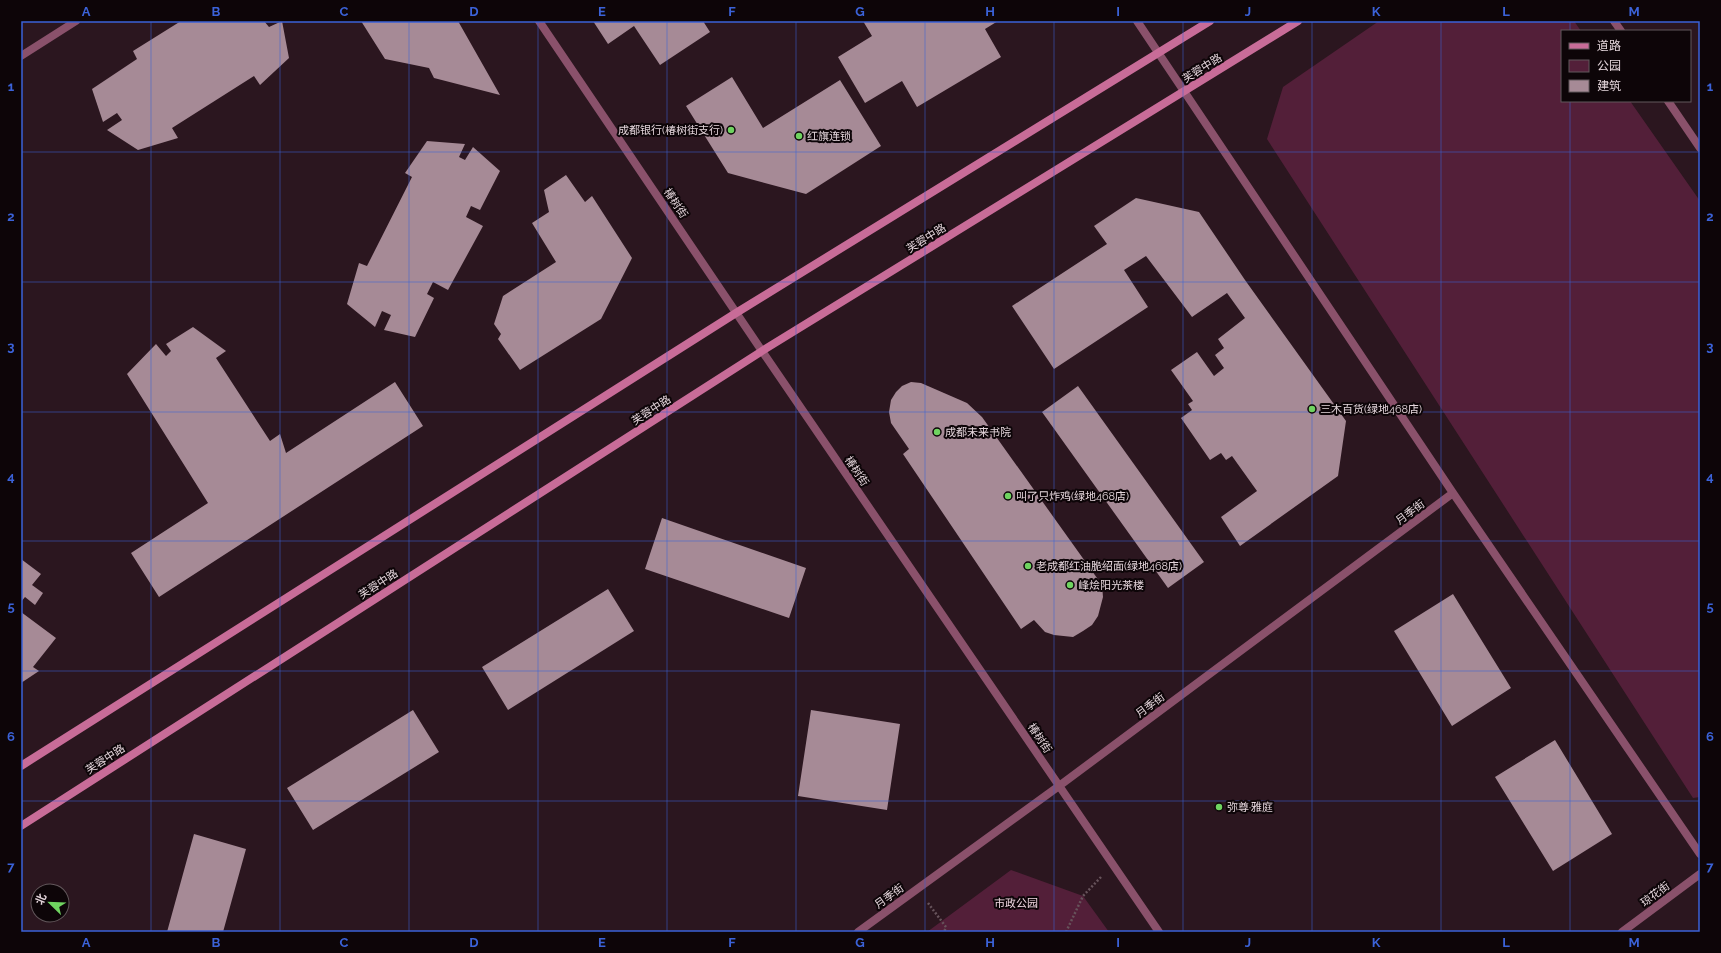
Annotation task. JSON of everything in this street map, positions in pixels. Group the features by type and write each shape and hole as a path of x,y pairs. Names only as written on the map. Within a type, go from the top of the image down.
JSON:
{"main road":[{"path":"21,766 736,313 1159,54 1210,21"},
{"name":"芙蓉中路","path":"21,826 762,352 1298,21"}],"street":[{"path":"21,56 76,21"},
{"name":"椿树街","path":"540,21 762,352 1158,932"},
{"path":"1137,21 1453,493 1700,854"},
{"path":"1614,21 1620,30"},
{"path":"1669,102 1700,148"},
{"name":"月季街","path":"858,932 1059,786 1453,493"},
{"name":"琼花街","path":"1622,932 1700,874"}],"path":[{"path":"1066,932 1083,896 1113,865"},
{"path":"918,888 946,928 944,932"}],"green space":[{"path":"1379,21 1574,21 1580,30 1561,30 1561,102 1631,102 1700,201 1700,797 1693,798 1267,139 1283,87"},
{"name":"市政公园","path":"1011,870 1083,896 1109,932 927,932"}],"building":[{"path":"181,21 264,21 269,27 282,21 289,58 260,85 254,76 172,128 178,138 138,150 107,130 122,120 117,113 103,122 92,89 137,59 133,51"},
{"path":"361,21 458,21 500,95 434,78 429,68 385,59"},
{"path":"593,21 703,21 710,32 660,65 634,26 608,44"},
{"path":"863,21 998,21 985,29 1001,57 917,107 902,81 865,103 838,57 872,36"},
{"path":"732,77 763,128 840,80 881,146 806,194 728,173 686,106"},
{"path":"427,141 465,144 459,157 465,160 473,147 500,171 480,210 471,206 466,217 483,226 448,290 433,282 427,294 434,298 415,337 384,330 391,315 382,311 375,327 347,304 359,263 367,266 412,177 405,173"},
{"path":"566,175 585,202 592,196 632,258 601,319 520,370 498,339 501,334 494,324 503,296 556,262 532,223 549,212 544,190"},
{"path":"1136,198 1199,212 1245,280 1346,421 1338,476 1240,546 1221,517 1257,491 1232,456 1226,460 1221,453 1210,460 1181,418 1192,410 1188,404 1193,401 1171,370 1197,352 1214,376 1224,368 1215,355 1224,348 1218,339 1245,318 1227,293 1192,317 1146,256 1124,270 1148,307 1054,369 1012,306 1107,244 1094,226"},
{"path":"193,327 226,351 216,358 270,441 280,434 286,453 395,382 423,426 159,597 131,553 208,503 127,374 156,344 166,356 171,351 166,344"},
{"path":"911,382 921,383 967,403 982,417 1102,585 1103,597 1098,616 1092,625 1073,637 1054,635 1045,632 1034,620 1021,629 903,454 909,449 891,423 889,412 891,400 896,392 902,386"},
{"path":"1078,386 1204,562 1168,588 1042,412"},
{"path":"662,518 806,568 789,618 645,569"},
{"path":"21,559 41,574 32,585 43,593 35,605 25,597 21,602"},
{"path":"608,589 634,631 508,710 482,667"},
{"path":"1453,594 1511,688 1452,726 1394,631"},
{"path":"21,612 56,638 33,667 39,671 21,683"},
{"path":"413,710 439,752 313,830 287,788"},
{"path":"811,710 900,724 887,810 798,796"},
{"path":"1555,740 1612,834 1553,871 1495,777"},
{"path":"194,834 246,849 223,932 167,932"}],"place":[{"name":"成都银行(椿树街支行)","path":"731,130"},
{"name":"红旗连锁","path":"799,136"},
{"name":"三木百货(绿地468店)","path":"1312,409"},
{"name":"成都未来书院","path":"937,432"},
{"name":"叫了只炸鸡(绿地468店)","path":"1008,496"},
{"name":"老成都红油脆绍面(绿地468店)","path":"1028,566"},
{"name":"峰烩阳光茶楼","path":"1070,585"},
{"name":"弥尊·雅庭","path":"1219,807"}]}
